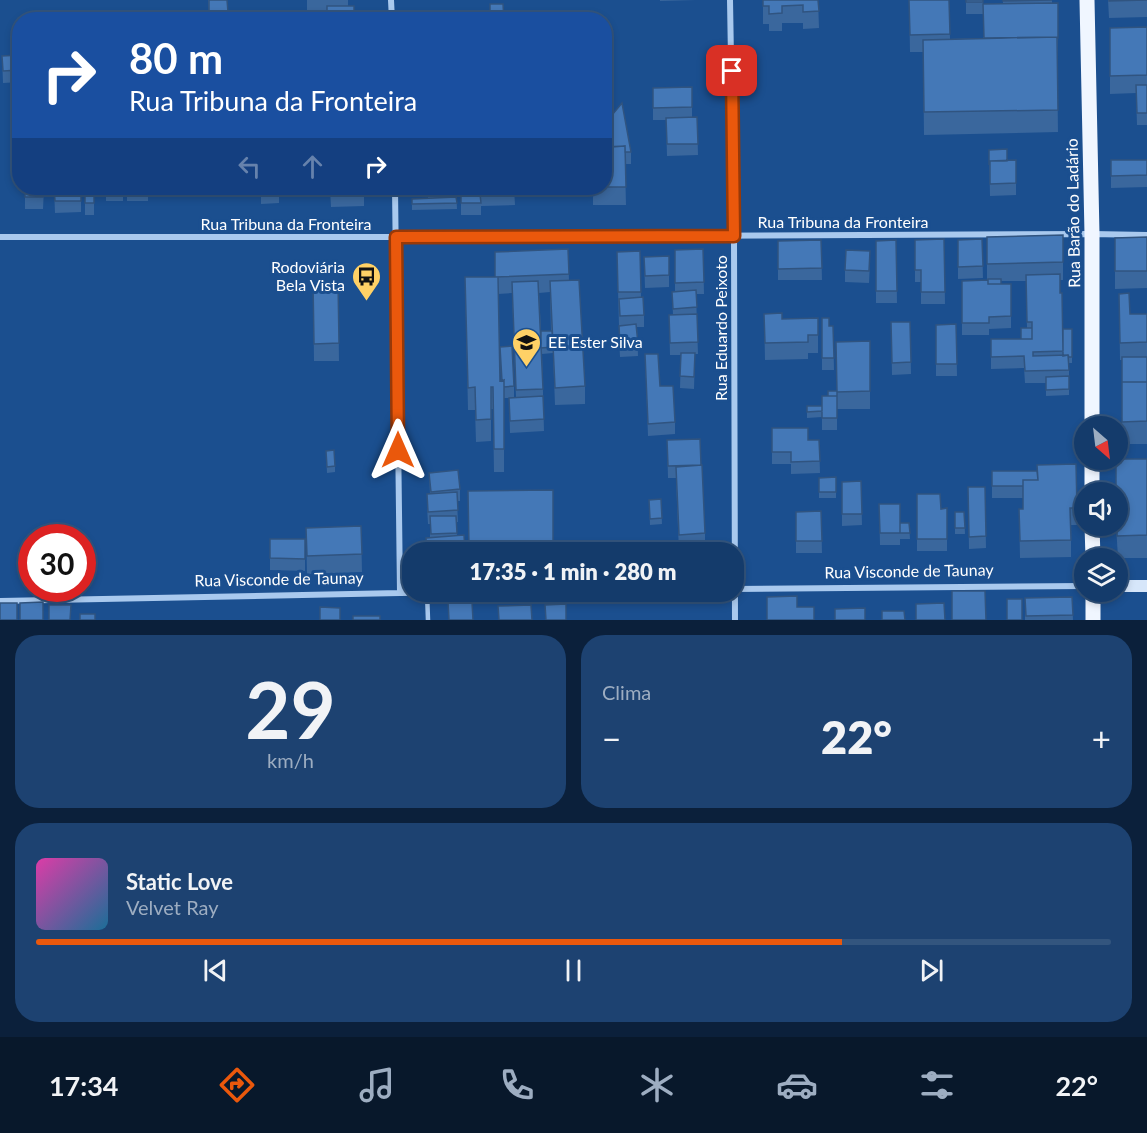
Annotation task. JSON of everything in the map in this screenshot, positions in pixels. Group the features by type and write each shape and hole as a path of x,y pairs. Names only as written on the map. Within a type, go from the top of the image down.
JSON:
{"main road":[{"name":"Rua Barão do Ladário","path":"1087,0 1092,234 1092,416"},
{"path":"1093,602 1094,620"}],"street":[{"name":"Rua Eduardo Peixoto","path":"730,0 734,236 734,542"},
{"path":"395,195 400,593"},
{"name":"Rua Tribuna da Fronteira","path":"0,237 1147,235"},
{"name":"Rua Visconde de Taunay","path":"744,589 1074,586"},
{"path":"1128,586 1147,586"},
{"name":"Rua Visconde de Taunay","path":"0,601 400,593"},
{"name":"Rua Eduardo Peixoto","path":"734,602 735,620"}],"lane":[{"path":"427,602 428,620"}],"building":[{"path":"209,0 227,0 228,12 209,12"},
{"path":"763,0 818,0 819,11 803,12 803,5 782,6 782,13 769,14 769,6 763,6"},
{"path":"909,0 949,0 950,34 910,35"},
{"path":"966,0 983,0 983,2 966,2"},
{"path":"1003,0 1052,0 1003,1"},
{"path":"1058,3 1058,38 984,38 983,4"},
{"path":"490,4 503,4 504,12 490,12"},
{"path":"327,6 354,6 354,12 327,12"},
{"path":"1147,27 1147,75 1110,76 1110,28"},
{"path":"1057,37 1058,110 924,112 923,40"},
{"path":"12,55 12,70 3,71 2,56"},
{"path":"1136,85 1147,85 1147,113 1137,113"},
{"path":"692,87 692,107 653,108 653,88"},
{"path":"622,103 631,152 625,152 625,146 612,147 612,115"},
{"path":"697,117 698,144 667,144 666,118"},
{"path":"625,146 626,187 612,187 612,147"},
{"path":"1007,149 1007,161 990,161 989,165 989,150"},
{"path":"1016,160 1016,183 990,184 990,161"},
{"path":"1111,160 1147,160 1147,175 1111,176"},
{"path":"25,195 43,195 43,197 25,197"},
{"path":"55,195 81,195 81,201 55,201"},
{"path":"85,195 94,195 94,203 85,203"},
{"path":"461,195 480,195 481,203 461,203"},
{"path":"456,197 457,203 412,204 412,199"},
{"path":"1063,235 1063,262 987,264 987,237"},
{"path":"1147,237 1147,271 1115,271 1115,238"},
{"path":"944,239 945,292 921,292 921,270 915,270 915,240"},
{"path":"982,239 983,266 958,267 958,240"},
{"path":"821,240 822,268 778,269 778,241"},
{"path":"896,240 897,291 876,291 876,241"},
{"path":"568,249 569,274 495,277 495,252"},
{"path":"703,249 704,282 675,283 675,250"},
{"path":"846,250 870,251 869,271 845,270"},
{"path":"640,251 641,292 618,292 617,252"},
{"path":"669,256 669,275 645,276 644,257"},
{"path":"1060,274 1063,351 1033,352 1033,356 1068,355 1069,370 1025,371 1024,356 991,357 991,339 1032,339 1032,322 1027,322 1026,275"},
{"path":"465,277 498,277 500,381 504,380 504,449 494,449 493,387 491,387 491,419 476,420 475,387 468,388"},
{"path":"988,279 1001,279 1001,284 988,284"},
{"path":"579,280 585,386 555,388 550,281"},
{"path":"988,280 988,284 1011,284 1011,316 989,317 989,323 962,323 962,281"},
{"path":"338,281 339,343 314,344 313,282"},
{"path":"538,281 543,389 516,390 512,282"},
{"path":"696,290 697,307 673,309 672,292"},
{"path":"1129,293 1130,314 1147,314 1147,342 1120,343 1119,294"},
{"path":"643,297 644,315 620,316 619,299"},
{"path":"782,313 782,319 818,318 818,335 808,335 808,342 765,343 764,314"},
{"path":"697,314 698,342 670,343 669,315"},
{"path":"822,318 829,318 829,326 833,326 834,358 822,358"},
{"path":"891,322 910,322 911,362 892,363"},
{"path":"636,324 638,344 620,345 619,326"},
{"path":"956,324 957,364 936,364 936,325"},
{"path":"1021,328 1032,328 1032,339 1021,339"},
{"path":"1063,329 1072,329 1072,357 1063,356"},
{"path":"541,331 552,331 553,347 541,348"},
{"path":"870,341 870,391 837,392 836,342"},
{"path":"512,346 514,386 504,387 500,347"},
{"path":"681,353 695,353 694,377 680,376"},
{"path":"645,354 658,354 660,386 673,386 675,422 648,424"},
{"path":"1122,357 1147,357 1147,382 1122,382"},
{"path":"1069,376 1069,389 1046,390 1046,377"},
{"path":"1122,382 1147,382 1147,421 1128,422 1128,416 1122,416"},
{"path":"828,391 837,391 837,396 828,396"},
{"path":"543,396 544,419 510,421 509,398"},
{"path":"822,396 837,396 837,418 822,418"},
{"path":"807,406 822,406 822,411 807,412"},
{"path":"772,428 808,428 808,440 819,440 820,461 791,462 791,452 772,452"},
{"path":"700,439 701,465 668,466 667,440"},
{"path":"334,450 335,466 327,467 326,451"},
{"path":"1128,459 1147,459 1147,535 1128,536 1128,482 1116,482 1116,470 1128,470"},
{"path":"1074,464 1076,482 1074,482 1074,508 1070,508 1071,540 1020,541 1019,509 1023,509 1023,480 1038,480 1037,465"},
{"path":"702,465 705,533 679,535 676,467"},
{"path":"458,470 460,489 431,492 429,473"},
{"path":"992,471 1037,471 1038,480 1023,480 1023,486 992,486"},
{"path":"836,477 836,492 819,492 819,478"},
{"path":"861,481 862,514 842,514 842,482"},
{"path":"968,487 985,487 986,536 969,537"},
{"path":"553,490 553,542 469,542 468,491"},
{"path":"457,492 458,510 428,512 427,494"},
{"path":"917,494 940,494 941,509 947,508 947,539 917,539"},
{"path":"661,499 662,518 650,519 649,500"},
{"path":"879,504 900,504 900,533 880,533"},
{"path":"821,511 822,541 796,541 796,512"},
{"path":"955,512 964,512 965,528 955,528"},
{"path":"430,516 456,516 457,533 431,534"},
{"path":"900,523 909,523 910,533 900,533"},
{"path":"361,526 362,554 307,556 306,528"},
{"path":"464,535 464,542 426,542 426,538"},
{"path":"270,539 305,539 305,559 270,558"},
{"path":"952,591 985,591 986,620 952,620"},
{"path":"797,596 797,607 814,607 814,620 767,620 767,597"},
{"path":"1072,597 1073,615 1026,616 1025,598"},
{"path":"1007,599 1022,599 1022,620 1007,620"},
{"path":"43,602 43,620 20,620 20,603"},
{"path":"448,602 472,602 473,620 449,620"},
{"path":"0,603 17,603 17,620 0,620"},
{"path":"944,603 945,620 916,620 916,604"},
{"path":"566,604 566,620 546,620 545,605"},
{"path":"49,605 71,605 70,620 49,620"},
{"path":"531,605 532,620 499,620 498,606"},
{"path":"320,607 340,608 340,620 320,620"},
{"path":"865,608 865,620 835,620 835,609"},
{"path":"882,611 904,611 905,620 882,620"},
{"path":"80,614 95,614 95,620 80,620"},
{"path":"353,616 380,616 380,620 353,620"}],"place":[{"name":"Rodoviária Bela Vista","path":"366,302"},
{"name":"EE Ester Silva","path":"527,368"}],"route":[{"path":"398,450 396,237 734,236 732,71"}]}
